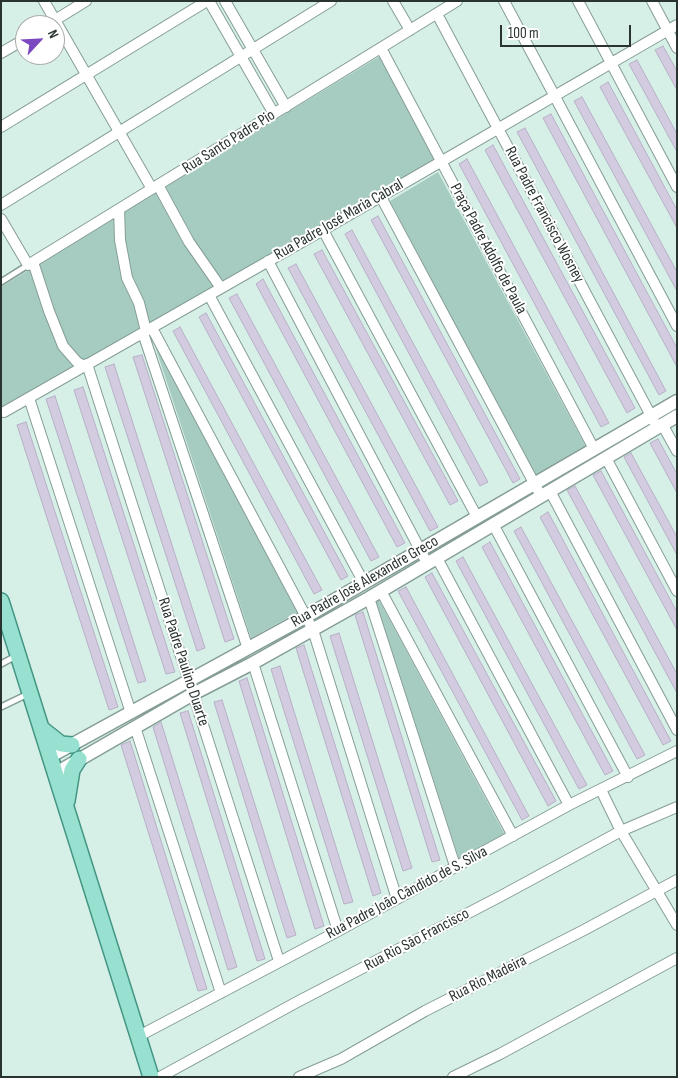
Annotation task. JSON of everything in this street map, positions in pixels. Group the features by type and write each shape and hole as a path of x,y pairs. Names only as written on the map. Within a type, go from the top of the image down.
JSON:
{"main road":[{"path":"1,601 151,1077"},
{"path":"42,729 61,744 72,745"},
{"path":"66,805 72,770 79,759"}],"street":[{"path":"44,1 48,15"},
{"path":"64,15 86,1"},
{"path":"1,127 208,1 274,114"},
{"path":"225,1 286,106"},
{"path":"1,205 332,1"},
{"path":"393,1 410,30"},
{"name":"Rua Santo Padre Pio","path":"31,264 457,1"},
{"path":"504,1 677,326"},
{"path":"578,1 677,187"},
{"path":"652,1 677,48"},
{"name":"Rua Padre Francisco Wosney","path":"437,14 656,423 677,451"},
{"name":"Rua Padre José Maria Cabral","path":"3,413 324,230 677,25"},
{"path":"65,44 189,242 221,288"},
{"path":"1,53 15,45"},
{"name":"Praça Padre Adolfo de Paula","path":"381,48 594,449"},
{"path":"381,197 534,484 545,493 677,730"},
{"path":"119,209 120,240 127,278 139,303 248,649"},
{"path":"1,219 31,264 63,346 77,362 86,365"},
{"path":"324,230 477,517"},
{"path":"268,261 420,550 432,561 568,805"},
{"path":"209,295 364,583"},
{"path":"147,330 313,630 397,899"},
{"name":"Rua Padre Paulino Duarte","path":"86,365 279,961"},
{"path":"29,398 131,713"},
{"name":"Rua Padre José Alexandre Greco","path":"56,773 194,694 369,598 606,458 656,423 677,401"},
{"name":"Rua Padre José Alexandre Greco","path":"51,756 248,649 594,449 677,416"},
{"path":"606,458 677,591"},
{"path":"493,524 628,777"},
{"path":"381,591 513,836"},
{"path":"369,598 455,866"},
{"path":"253,663 338,931"},
{"path":"135,727 221,993"},
{"name":"Rua Padre João Cândido de S. Silva","path":"139,1036 338,931 568,805 628,777 677,751"},
{"path":"601,790 621,831 677,925"},
{"name":"Rua Rio São Francisco","path":"160,1077 297,1002 621,831 677,807"},
{"name":"Rua Rio Madeira","path":"299,1077 341,1059 425,1011 677,880"},
{"path":"453,1077 500,1054 675,959"}],"lane":[{"name":"Rua Santo Padre Pio","path":"1,282 31,264"},
{"path":"1,664 18,655"},
{"path":"1,707 30,693"}],"green space":[{"path":"380,56 435,160 1,408 1,287"},
{"path":"438,172 586,447 535,476 390,201"},
{"path":"153,340 298,612 251,638"},
{"path":"379,600 505,835 459,859 376,602"}],"building":[{"path":"663,46 677,71 677,90 655,50"},
{"path":"637,60 677,134 677,152 629,64"},
{"path":"608,82 677,210 677,228 600,87"},
{"path":"582,97 677,272 677,291 574,101"},
{"path":"551,114 677,348 677,367 543,118"},
{"path":"525,128 666,391 659,395 517,132"},
{"path":"493,145 635,408 627,413 485,150"},
{"path":"467,159 609,423 601,427 459,164"},
{"path":"378,216 520,479 513,483 371,220"},
{"path":"352,230 488,482 480,486 345,234"},
{"path":"322,250 458,501 450,505 314,254"},
{"path":"296,264 438,527 430,531 288,268"},
{"path":"263,279 405,543 397,547 256,284"},
{"path":"237,294 379,557 371,561 229,298"},
{"path":"206,313 348,576 341,580 199,317"},
{"path":"180,327 322,590 314,594 173,331"},
{"path":"142,355 234,639 225,642 133,357"},
{"path":"114,364 205,648 197,651 105,367"},
{"path":"83,387 175,672 166,674 74,390"},
{"path":"55,396 146,681 138,683 46,399"},
{"path":"26,422 118,707 109,710 17,425"},
{"path":"658,439 677,474 677,493 650,443"},
{"path":"631,453 677,537 677,555 624,457"},
{"path":"601,471 677,612 677,630 593,475"},
{"path":"575,486 677,674 677,693 567,490"},
{"path":"548,512 671,741 663,745 540,517"},
{"path":"521,527 645,755 637,759 514,531"},
{"path":"490,542 613,771 605,775 482,547"},
{"path":"463,557 587,785 579,789 456,561"},
{"path":"432,573 556,801 548,806 425,577"},
{"path":"406,587 529,816 522,820 398,591"},
{"path":"363,612 440,860 432,862 355,615"},
{"path":"339,633 412,868 403,871 330,636"},
{"path":"304,645 381,893 373,896 296,648"},
{"path":"280,666 353,902 344,904 271,669"},
{"path":"247,678 324,926 315,929 239,681"},
{"path":"222,700 296,935 287,938 214,702"},
{"path":"188,711 265,959 257,961 180,713"},
{"path":"161,722 237,967 228,970 153,727"},
{"path":"130,741 207,989 198,991 121,745"}]}
